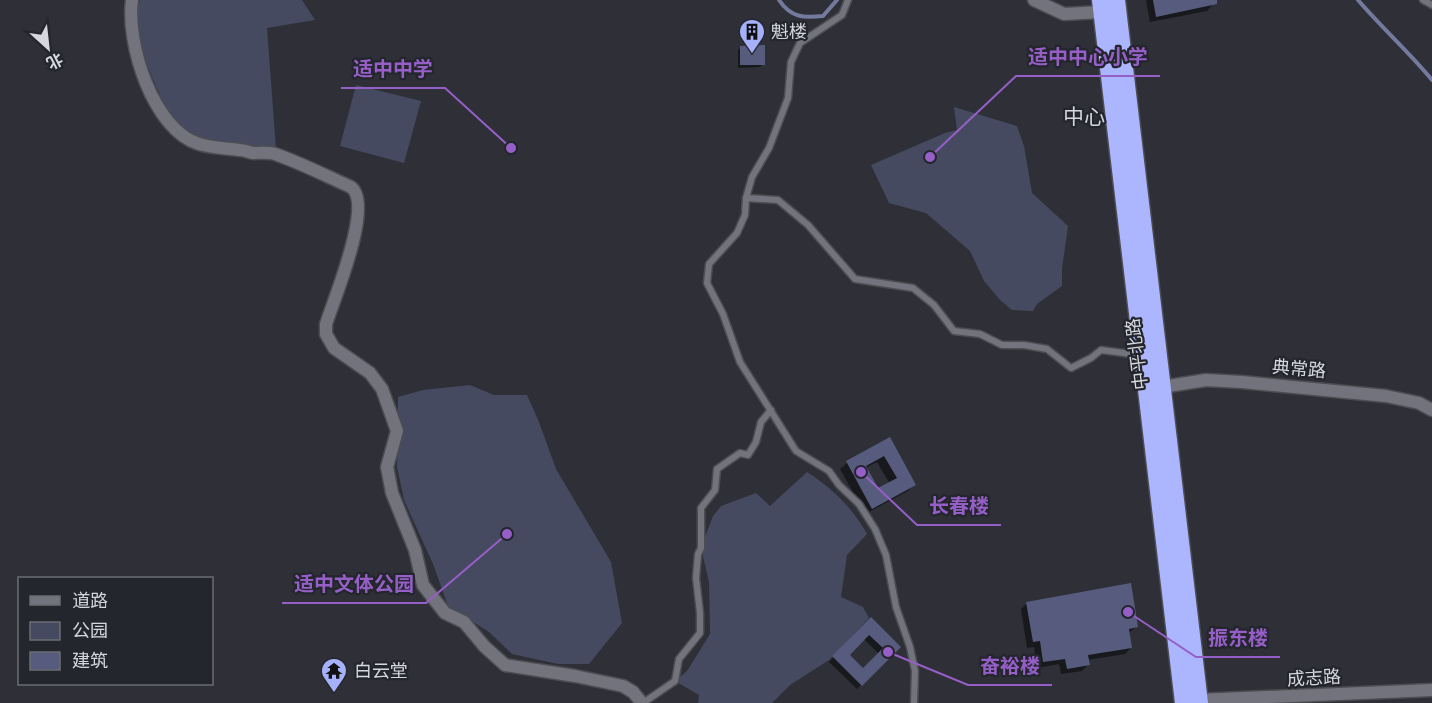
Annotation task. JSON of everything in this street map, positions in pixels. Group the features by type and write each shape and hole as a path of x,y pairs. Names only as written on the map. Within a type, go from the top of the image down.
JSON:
{"highway":[{"path":"1106,4 1143,355 1194,702"},
{"name":"中平北路","path":"1106,4 1162,387 1194,702"}],"street":[{"path":"132,0 131,23 139,66 166,121 182,137 211,147 250,153 273,153 351,187 357,195 358,223 326,324 326,334 334,348 370,373 382,389 397,431 387,467 390,488 415,550 420,575 426,589 445,613 464,622 484,646 505,665 623,686 633,692 643,703"},
{"path":"1034,0 1064,14 1106,4"},
{"name":"典常路","path":"1162,387 1206,380 1242,382 1386,396 1419,403 1432,410"},
{"name":"成志路","path":"1194,702 1432,690"}],"lane":[{"path":"848,0 842,15 800,43 791,62 788,98 769,147 752,177 746,198 745,215 737,233 710,264 707,283 723,314 740,362 796,451 829,471 839,485 859,504 875,529 886,555 896,607 910,647 915,671 914,703"},
{"path":"1423,0 1432,5"},
{"path":"746,198 778,200 816,233 855,279 913,288 934,305 954,331 980,334 1002,345 1024,345 1047,349 1071,368 1101,350 1143,355"},
{"path":"643,703 675,681 679,659 700,633 696,578 698,554 701,548 701,508 714,490 717,469 740,453 748,455 756,442 761,422 771,410"}],"green space":[{"path":"140,0 302,0 315,20 267,28 276,149 227,145 199,138 171,121 141,51 136,13"},
{"path":"356,85 421,101 404,163 340,146"},
{"path":"954,107 1017,126 1024,146 1032,193 1068,226 1062,286 1037,304 1033,311 1012,310 1000,300 984,281 970,251 926,213 889,203 871,165 957,130"},
{"path":"470,385 494,395 527,395 556,469 611,562 622,623 589,664 558,664 512,654 489,632 448,606 433,564 404,500 397,467 398,397 423,390"},
{"path":"807,472 841,499 867,534 847,555 841,597 863,607 869,618 829,660 790,685 772,703 698,703 699,695 675,681 687,671 710,634 709,582 701,548 713,516 721,506 756,493 770,506"}],"building":[{"path":"1153,0 1217,0 1217,4 1156,17"},
{"name":"魁楼","path":"765,45 765,65 740,65 740,46"},
{"path":"890,437 916,485 872,509 846,461","holes":["884,456 897,478 878,488 866,466"]},
{"path":"1131,583 1138,627 1129,629 1132,648 1088,655 1090,665 1067,669 1065,659 1043,662 1040,641 1033,642 1026,602"},
{"path":"871,617 901,647 862,686 832,656","holes":["869,635 883,648 863,668 850,655"]}],"waterway":[{"path":"779,0 793,14 810,17 823,16 837,0"},
{"path":"1358,0 1432,80"}],"place":[{"name":"魁楼","path":"752,55"},
{"name":"适中中学","path":"511,148"},
{"name":"适中中心小学","path":"930,157"},
{"name":"长春楼","path":"861,472"},
{"name":"适中文体公园","path":"507,534"},
{"name":"振东楼","path":"1128,612"},
{"name":"奋裕楼","path":"888,652"},
{"name":"白云堂","path":"334,694"}],"district":[{"name":"中心","path":"1084,117"}]}
